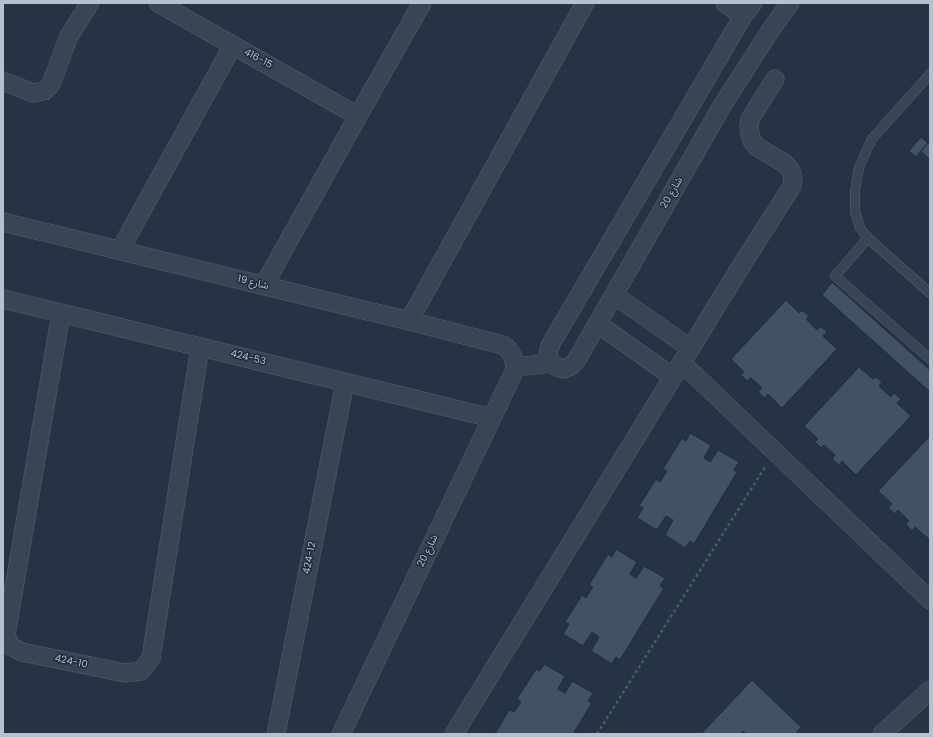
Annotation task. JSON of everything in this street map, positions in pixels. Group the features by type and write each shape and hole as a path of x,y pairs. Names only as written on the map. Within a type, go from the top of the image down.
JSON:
{"street":[{"path":"3,81 34,93 44,91 51,84 69,36 90,3"},
{"name":"416-15","path":"158,3 358,116"},
{"path":"264,286 422,3"},
{"path":"409,321 585,3"},
{"path":"551,363 548,356 552,342 748,10 725,3"},
{"name":"شارع 20","path":"341,734 515,368 551,363 564,369 571,366 576,361 722,106 770,31 790,3"},
{"path":"120,250 233,45"},
{"path":"454,734 681,363 792,186 793,177 790,169 784,163 757,147 752,141 750,134 750,119 775,79"},
{"name":"شارع 19","path":"3,222 503,345 512,355 515,368"},
{"path":"614,295 681,363 930,600"},
{"name":"424-53","path":"3,299 492,418"},
{"name":"424-10","path":"61,313 6,635 10,646 22,652 125,674 141,671 151,658 200,347"},
{"path":"598,324 681,363"},
{"name":"424-12","path":"276,734 345,382"},
{"path":"882,734 930,690"}],"lane":[{"path":"930,74 872,139 860,167 855,191 855,211 860,228 868,238 930,293"},
{"path":"868,238 835,276 930,359"}],"path":[{"path":"597,734 775,452"}],"building":[{"path":"921,137 928,143 916,157 909,151"},
{"path":"928,143 930,145 930,160 921,151"},
{"path":"832,282 930,370 930,392 822,295"},
{"path":"786,300 799,313 802,310 809,316 806,319 817,330 820,326 827,332 823,336 837,349 782,408 768,394 765,398 758,392 762,388 751,378 747,381 741,375 744,372 731,359"},
{"path":"859,367 873,379 876,377 882,382 879,386 891,397 894,393 901,399 897,403 911,416 856,475 842,461 839,465 832,459 835,455 824,445 821,448 815,442 818,439 804,426"},
{"path":"690,433 711,445 704,458 710,462 718,450 739,462 734,470 737,472 694,544 690,541 685,548 665,535 673,520 666,516 657,530 637,518 643,508 639,506 656,479 660,482 667,471 663,469 682,438 686,441"},
{"path":"930,436 930,540 915,527 912,531 906,524 909,521 898,510 895,514 888,508 892,504 878,491"},
{"path":"616,549 637,562 630,574 636,578 644,566 665,578 660,586 664,588 620,660 616,657 612,664 591,651 599,637 592,632 583,646 563,634 569,624 565,622 582,595 586,598 593,587 589,585 608,554 612,557"},
{"path":"544,664 565,676 558,689 565,693 572,681 593,693 588,701 592,703 573,734 495,734 509,710 514,712 521,702 517,699 536,669 540,671"},
{"path":"752,680 801,727 795,734 746,734 743,731 741,734 701,734"}]}
